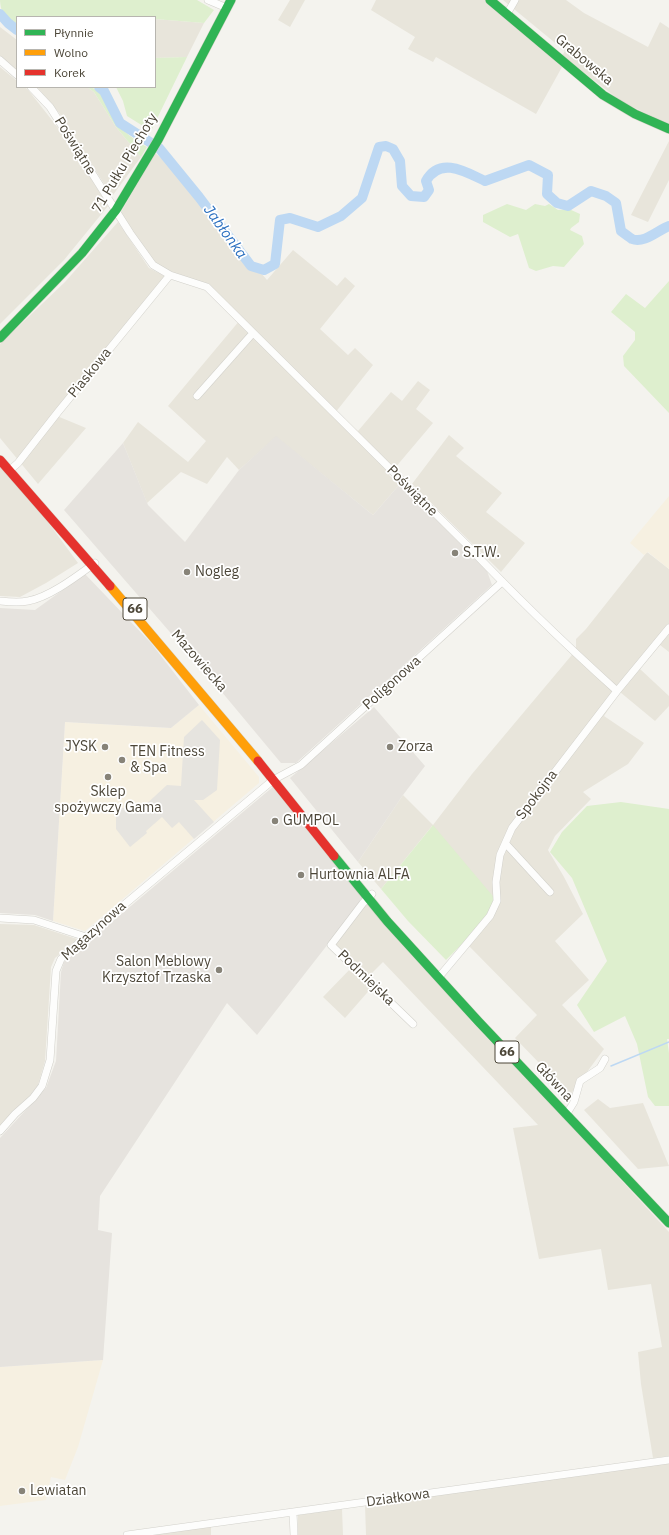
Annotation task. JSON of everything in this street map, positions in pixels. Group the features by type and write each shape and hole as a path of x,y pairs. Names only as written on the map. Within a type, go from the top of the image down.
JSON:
{"main road":[{"name":"Grabowska","path":"490,0 603,95 638,116 669,129"},
{"name":"71 Pułku Piechoty","path":"0,338 82,253 116,210 158,140 229,4"},
{"name":"Mazowiecka","path":"0,452 12,469 93,564 217,703 275,779 370,896"},
{"name":"Mazowiecka","path":"0,460 12,469"},
{"name":"Główna","path":"370,896 392,920 405,940 438,977 669,1223"}],"street":[{"path":"208,0 229,4"},
{"path":"507,14 515,0"},
{"path":"0,60 16,74"},
{"name":"Poświątne","path":"32,88 50,107 130,233 153,265 170,275 207,287 462,540 502,582 570,649 617,691"},
{"name":"Piaskowa","path":"12,469 170,275"},
{"path":"197,396 253,333"},
{"path":"0,601 20,602 36,599 65,584 93,564"},
{"name":"Poligonowa","path":"275,779 301,765 308,759 502,582"},
{"name":"Spokojna","path":"438,977 490,916 497,901 496,882 500,855 512,828 617,691 669,628"},
{"name":"Magazynowa","path":"0,1131 15,1114 33,1098 42,1086 50,1060 56,971 61,959 67,952 275,779"},
{"path":"506,844 550,892"},
{"name":"Podmiejska","path":"370,896 331,944 413,1024"},
{"path":"0,918 34,920 86,937"},
{"path":"566,1115 574,1102 580,1081 600,1068 605,1059"},
{"name":"Działkowa","path":"127,1535 153,1533 669,1460"},
{"path":"293,1512 294,1535"}],"shaded area":[{"path":"290,0 305,0 290,27 278,20"},
{"path":"376,0 485,0 562,67 536,114 436,57 433,62 408,49 415,37 371,10"},
{"path":"503,0 566,0 584,13 648,47 660,22 669,28 669,125 621,101 562,56 565,51"},
{"path":"156,19 204,23 187,57 156,58"},
{"path":"0,27 16,39 16,69 0,56"},
{"path":"0,67 16,80 16,88 26,88 29,91 55,124 68,141 108,206 64,260 0,324"},
{"path":"38,88 88,88 94,92 116,127 141,157 113,195 111,195 60,114"},
{"path":"669,141 669,180 648,222 631,215"},
{"path":"155,153 166,162 267,280 293,250 337,286 345,277 355,286 320,329 348,355 355,348 373,365 335,413 358,431 391,392 402,401 418,381 430,390 416,409 433,423 389,475 399,485 373,515 276,437 239,470 227,457 207,484 181,472 147,503 123,443 138,422 188,462 206,441 168,406 240,320 207,287 170,279 57,416 86,428 38,484 0,438 0,344 65,282 118,222 149,268 168,278 153,265 120,214"},
{"path":"449,435 464,448 456,456 502,493 486,512 525,543 501,572 412,484"},
{"path":"276,436 373,515 399,485 446,528 487,571 492,585 296,763 281,763 221,691 64,510 123,443 148,505 185,542 239,470"},
{"path":"0,460 9,469 78,563 20,597 0,596"},
{"path":"669,496 669,569 648,552 644,555 630,543"},
{"path":"647,552 669,569 669,652 660,645 640,669 669,696 669,706 655,721 620,692 604,716 644,743 628,764 583,792 591,799 555,836 548,850 583,914 555,941 589,980 562,1005 604,1049 570,1095 515,1038 537,1015 467,944 432,826 381,889 358,862 403,795 433,825 472,774 576,650 576,639 586,629"},
{"path":"85,574 151,643 199,705 171,728 65,722 53,921 35,915 0,913 0,608 35,610"},
{"path":"199,705 259,777 259,783 85,931 53,921 65,722 171,728"},
{"path":"374,707 425,766 403,795 358,862 290,778"},
{"path":"202,720 220,740 217,790 203,800 194,800 214,822 194,839 179,822 172,828 162,817 146,831 147,833 130,847 116,829 116,810 119,808 142,808 167,785 181,786 184,737"},
{"path":"274,786 367,899 328,944 257,1035 227,1003 100,1196 98,1230 112,1233 103,1360 0,1367 0,1138 46,1088 56,1061 61,972 64,962"},
{"path":"367,899 472,1022 669,1232 669,1456 653,1458 641,1384 638,1352 662,1347 651,1284 608,1290 601,1249 539,1259 513,1128 538,1125 383,962 367,978 373,986 345,1018 323,997 353,966 328,944"},
{"path":"0,924 34,925 77,939 55,958 51,967 45,1061 38,1085 29,1097 13,1111 0,1127"},
{"path":"598,1099 610,1108 643,1103 669,1166 638,1169 584,1110"},
{"path":"103,1360 78,1447 65,1480 51,1477 46,1500 0,1506 0,1367"},
{"path":"669,1462 669,1535 366,1535 365,1505"},
{"path":"342,1509 343,1535 298,1535 298,1515"},
{"path":"211,1526 211,1535 153,1535 153,1533"}],"green space":[{"path":"0,0 197,0 214,10 204,23 156,19 156,16 16,16 16,24 4,15 1,9"},
{"path":"187,57 151,131 127,116 123,101 116,88 156,88 156,58"},
{"path":"88,88 95,89 102,95 108,103 116,122 120,127 147,147 141,157 116,127 94,92"},
{"path":"507,204 526,210 535,204 545,206 549,204 558,210 569,209 580,214 579,222 570,230 582,236 584,244 564,267 553,266 536,271 529,268 518,234 510,237 483,222 483,215"},
{"path":"669,281 669,413 624,366 623,356 635,340 635,332 611,312 626,294 645,308"},
{"path":"621,802 669,809 669,1039 667,1039 669,1053 669,1106 655,1106 648,1097 637,1044 625,1016 594,1032 577,1005 607,961 572,878 550,852 562,832 587,806"},
{"path":"433,825 497,901 490,916 446,960 408,921 381,889"}],"waterway":[{"name":"Jabłonka","path":"0,14 16,29"},
{"name":"Jabłonka","path":"100,88 104,91 120,123 159,148 199,197 251,266 264,270 275,264 280,220 290,218 318,227 341,216 362,198 379,147 386,146 393,149 400,161 402,186 411,196 424,197 429,190 426,181 432,173 438,169 454,168 462,170 485,181 529,165 548,175 547,194 557,203 568,206 591,191 606,196 616,203 621,231 632,239 641,240 669,226"},
{"path":"611,1066 669,1042"}],"traffic: fast":[{"path":"0,338 82,253 116,210 158,140 231,0"},
{"path":"490,0 603,95 635,114 669,129"},
{"path":"334,856 387,921 478,1021 669,1223"}],"traffic: slow":[{"path":"110,586 258,761"}],"traffic: jam":[{"path":"0,460 110,586"},
{"path":"258,761 334,856"}],"place":[{"name":"S.T.W.","path":"455,553"},
{"name":"Nogleg","path":"187,572"},
{"name":"JYSK","path":"105,747"},
{"name":"Zorza","path":"390,747"},
{"name":"TEN Fitness & Spa","path":"122,760"},
{"name":"Sklep spożywczy Gama","path":"108,777"},
{"name":"GUMPOL","path":"275,821"},
{"name":"Hurtownia ALFA","path":"301,875"},
{"name":"Salon Meblowy Krzysztof Trzaska","path":"219,970"},
{"name":"Lewiatan","path":"22,1491"}]}
